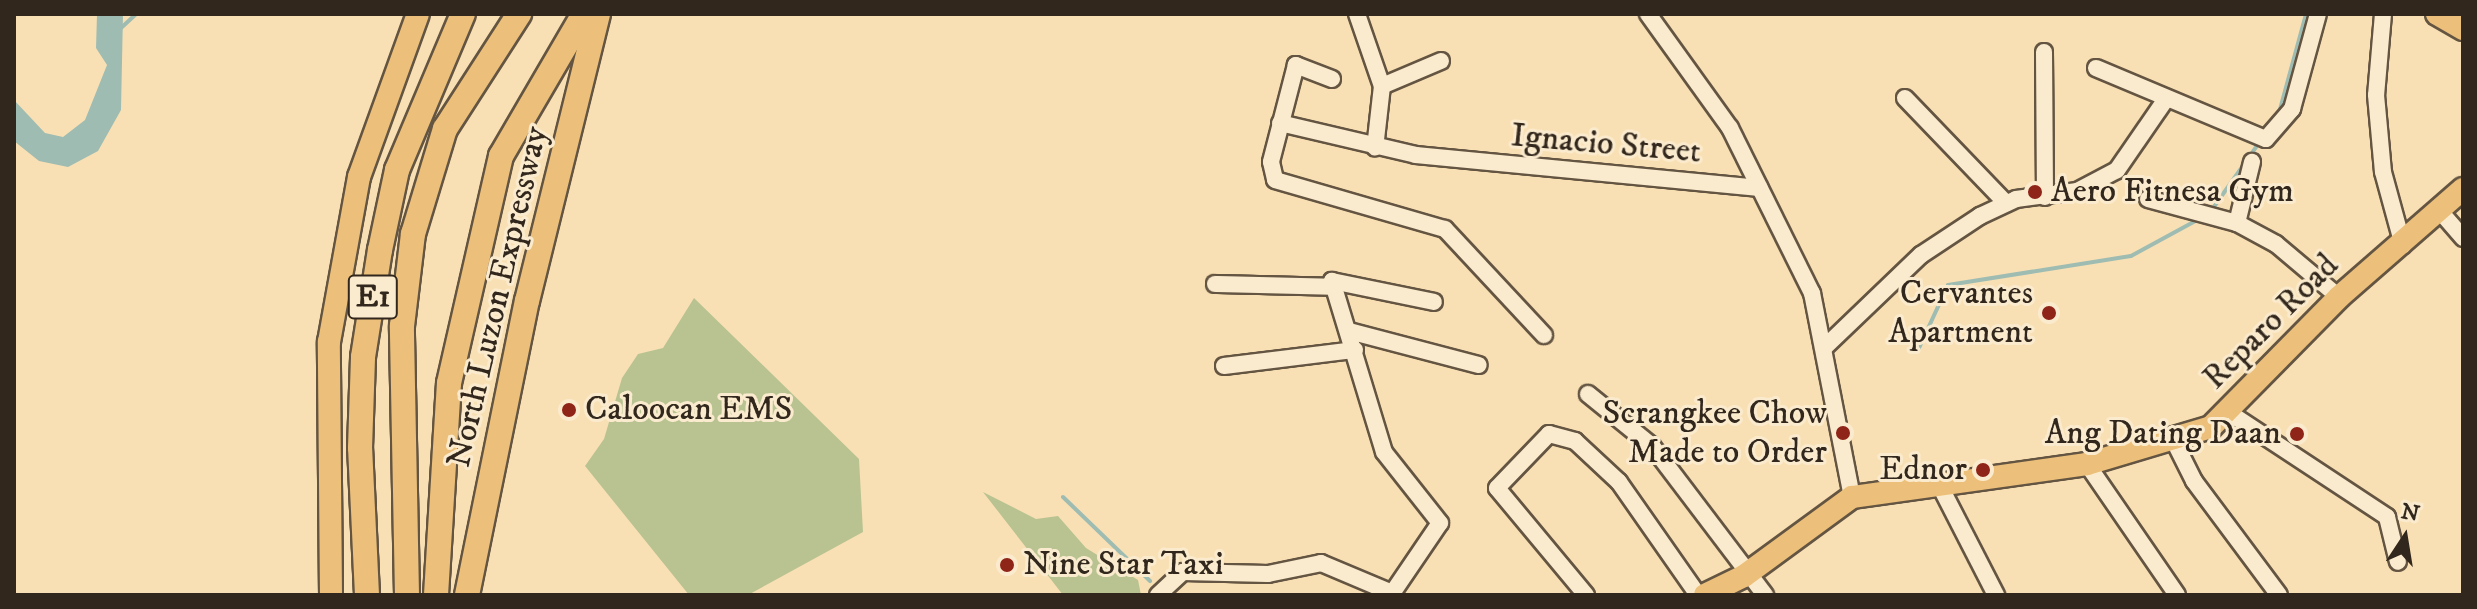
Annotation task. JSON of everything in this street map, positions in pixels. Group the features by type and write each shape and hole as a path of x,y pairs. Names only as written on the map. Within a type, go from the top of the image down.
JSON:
{"highway":[{"name":"E1","path":"367,595 360,448 363,357 380,250 397,170 463,14"},
{"name":"North Luzon Expressway","path":"407,595 402,326 413,234 445,129 519,14"},
{"name":"North Luzon Expressway","path":"436,595 449,383 501,156 584,14"},
{"name":"North Luzon Expressway","path":"467,595 527,301 598,14"}],"main road":[{"path":"331,595 329,342 359,177 418,14"},
{"path":"2437,14 2463,29"},
{"name":"Reparo Road","path":"1705,595 1744,576 1852,497 2087,464 2173,439 2231,414 2339,297 2403,245 2463,189"}],"street":[{"path":"1357,14 1382,86 1375,148"},
{"path":"1648,14 1730,128 1812,293 1826,346 1852,497"},
{"path":"2096,68 2166,99 2270,137 2295,101 2318,14"},
{"path":"2383,14 2376,95 2383,172 2403,245"},
{"path":"2044,52 2045,197"},
{"path":"1382,86 1441,61"},
{"path":"1332,79 1296,65 1280,123 1275,180 1450,233 1544,335"},
{"path":"1905,98 2006,203"},
{"path":"1826,346 1921,255 2006,203 2045,197 2117,170 2166,99"},
{"name":"Ignacio Street","path":"1280,123 1375,148 1759,188"},
{"path":"2237,223 2252,162"},
{"path":"2148,199 2237,223 2276,244 2339,297"},
{"path":"2439,210 2463,238"},
{"path":"1215,284 1333,284 1434,302"},
{"path":"1158,595 1183,572 1268,574 1321,563 1391,594 1440,523 1392,469 1333,284"},
{"path":"1349,331 1479,365"},
{"path":"1224,366 1355,350"},
{"path":"1588,394 1652,446 1744,576 1765,595"},
{"path":"2231,414 2387,517 2398,562"},
{"path":"1586,595 1499,492 1500,477 1549,434 1575,441 1619,482 1698,595"},
{"path":"2173,439 2194,481 2279,595"},
{"path":"2087,464 2177,595"},
{"path":"1940,486 1996,595"}],"green space":[{"path":"694,298 859,459 863,532 748,595 689,595 585,466 604,439 622,378 638,354 663,348"},
{"path":"983,492 1036,519 1058,516 1086,548 1138,580 1141,595 1063,595"}],"water":[{"path":"97,14 123,14 121,110 98,151 68,167 39,161 14,141 14,100 45,133 63,137 85,120 107,65 96,48"}],"waterway":[{"path":"121,28 136,14"},
{"path":"159,14 172,14"},
{"path":"2279,113 2306,14"},
{"path":"2211,211 2261,140"},
{"path":"1919,348 1948,285 2131,256 2201,218"},
{"path":"1063,497 1150,581"}],"place":[{"name":"Aero Fitnesa Gym","path":"2035,192"},
{"name":"Cervantes Apartment","path":"2049,313"},
{"name":"Caloocan EMS","path":"569,410"},
{"name":"Scrangkee Chow Made to Order","path":"1843,433"},
{"name":"Ang Dating Daan","path":"2297,434"},
{"name":"Ednor","path":"1983,470"},
{"name":"Nine Star Taxi","path":"1007,565"}]}
